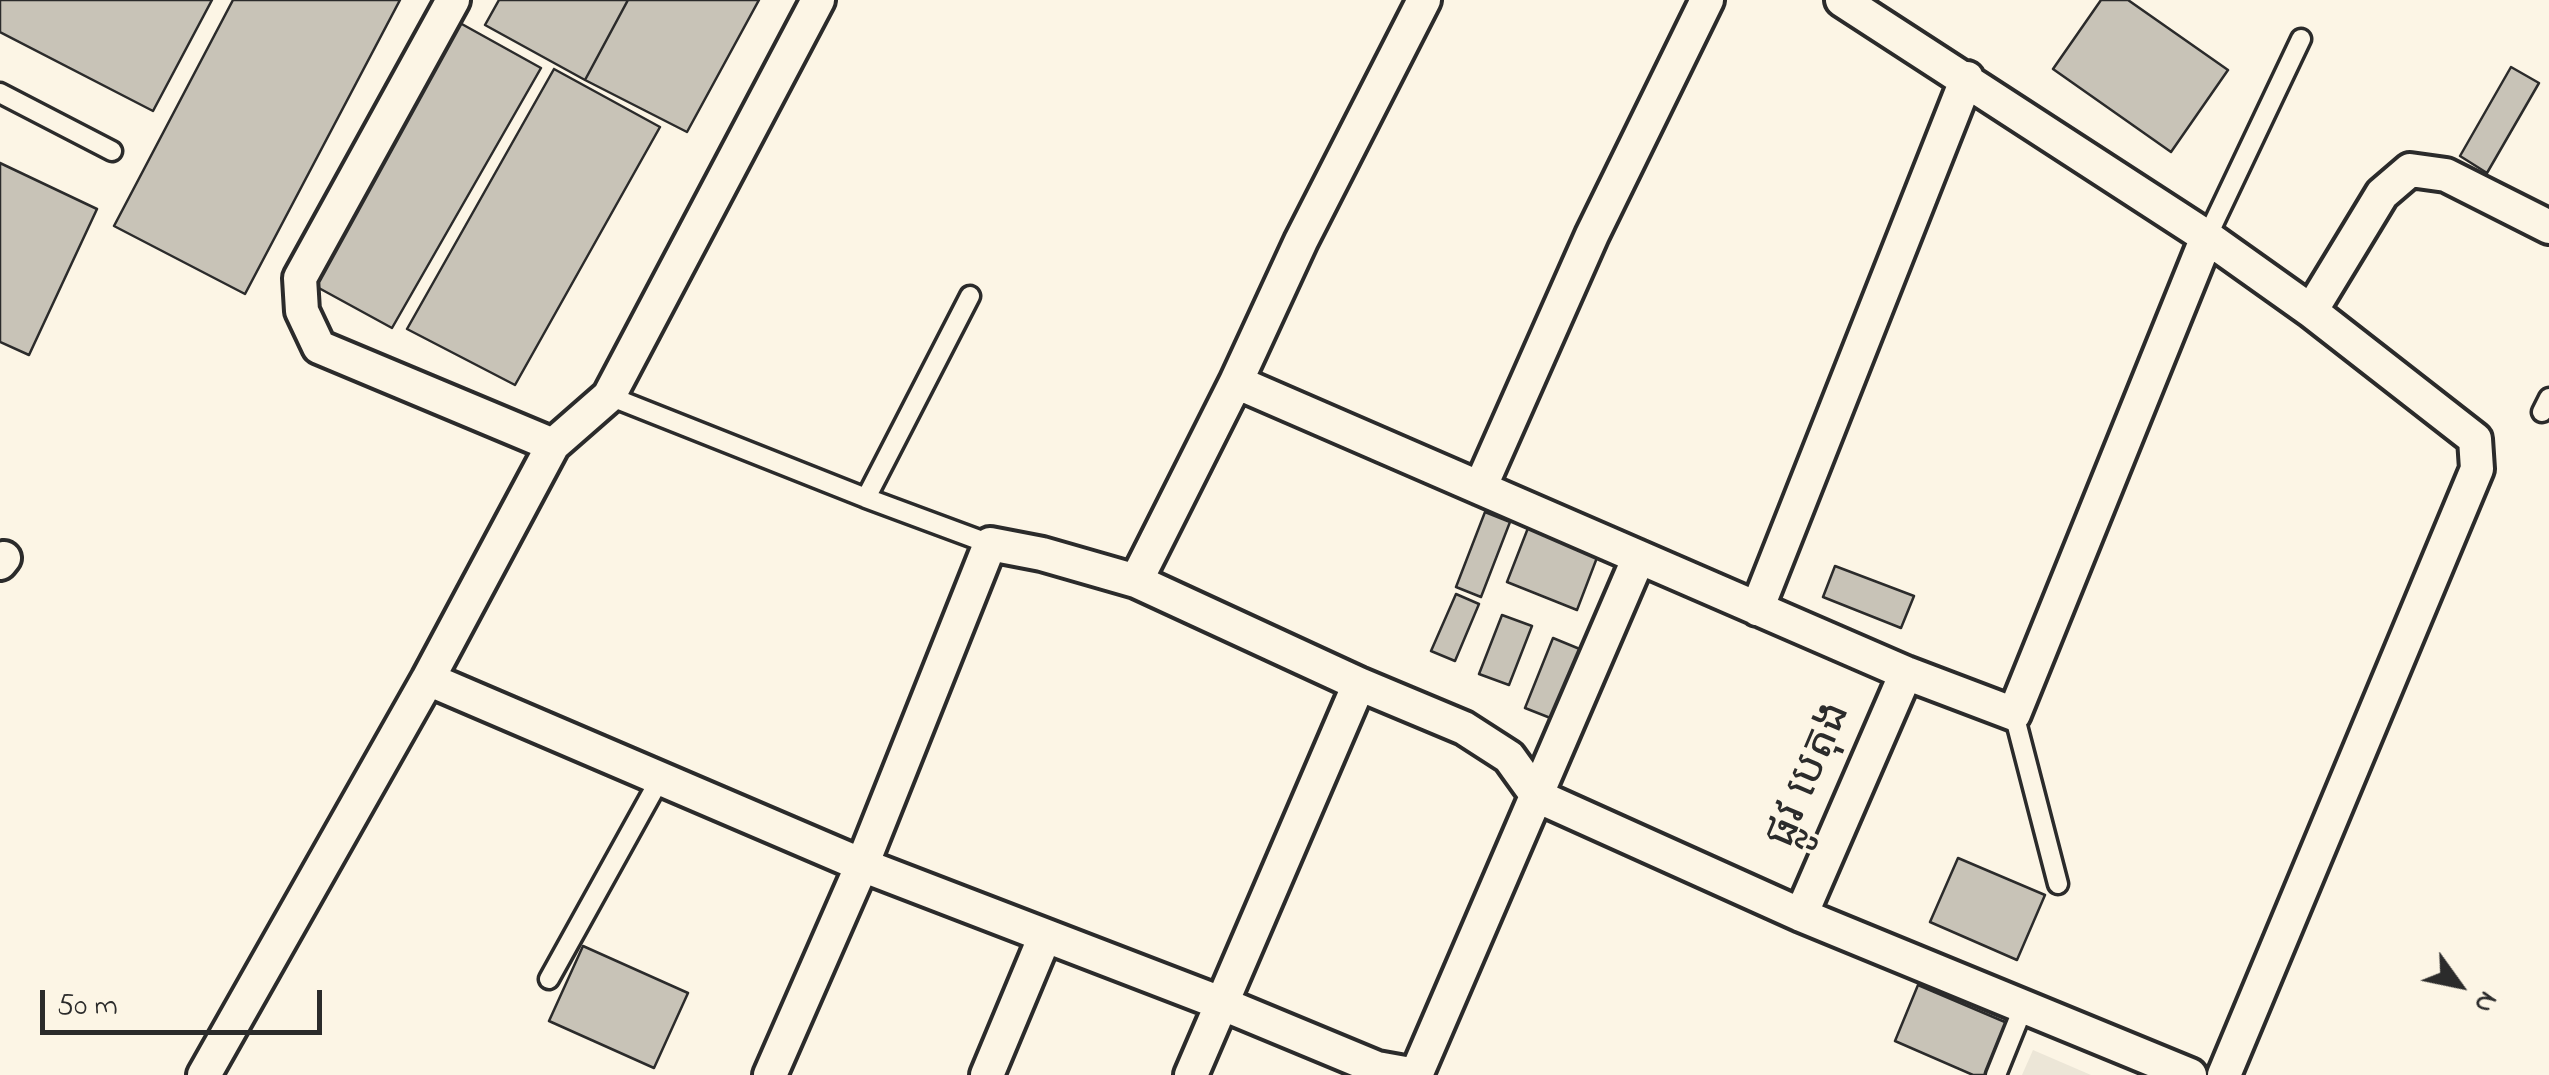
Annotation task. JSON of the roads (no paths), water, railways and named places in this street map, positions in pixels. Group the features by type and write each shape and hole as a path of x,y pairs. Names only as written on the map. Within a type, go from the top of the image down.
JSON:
{"street":[{"path":"453,0 300,278 302,311 319,347 553,444"},
{"path":"204,1075 428,679 553,444 608,396 818,0"},
{"path":"1136,580 1424,0"},
{"path":"1480,488 1592,235 1707,0"},
{"path":"1842,0 2207,237 2311,311 2475,439 2477,469 2224,1075"},
{"path":"1756,608 1967,78"},
{"path":"2311,311 2382,194 2410,170 2446,175 2549,227"},
{"path":"1236,382 1906,673 2014,714 2207,237"},
{"path":"770,1075 862,865 990,544 1136,580 1359,684 1464,728 1508,756 1537,796 1801,916 2190,1075"},
{"path":"428,679 862,865 1223,1004 1376,1072 1416,1075 1639,557"},
{"name":"ផ្លូវ បេតុង","path":"1801,916 1906,673"},
{"path":"1191,1075 1359,684"},
{"path":"987,1075 1045,936"}],"lane":[{"path":"2207,237 2301,39"},
{"path":"0,92 112,152"},
{"path":"866,498 970,296"},
{"path":"608,396 990,544"},
{"path":"2014,714 2058,884"},
{"path":"550,979 661,776"},
{"path":"1996,1075 2023,1008"}]}
